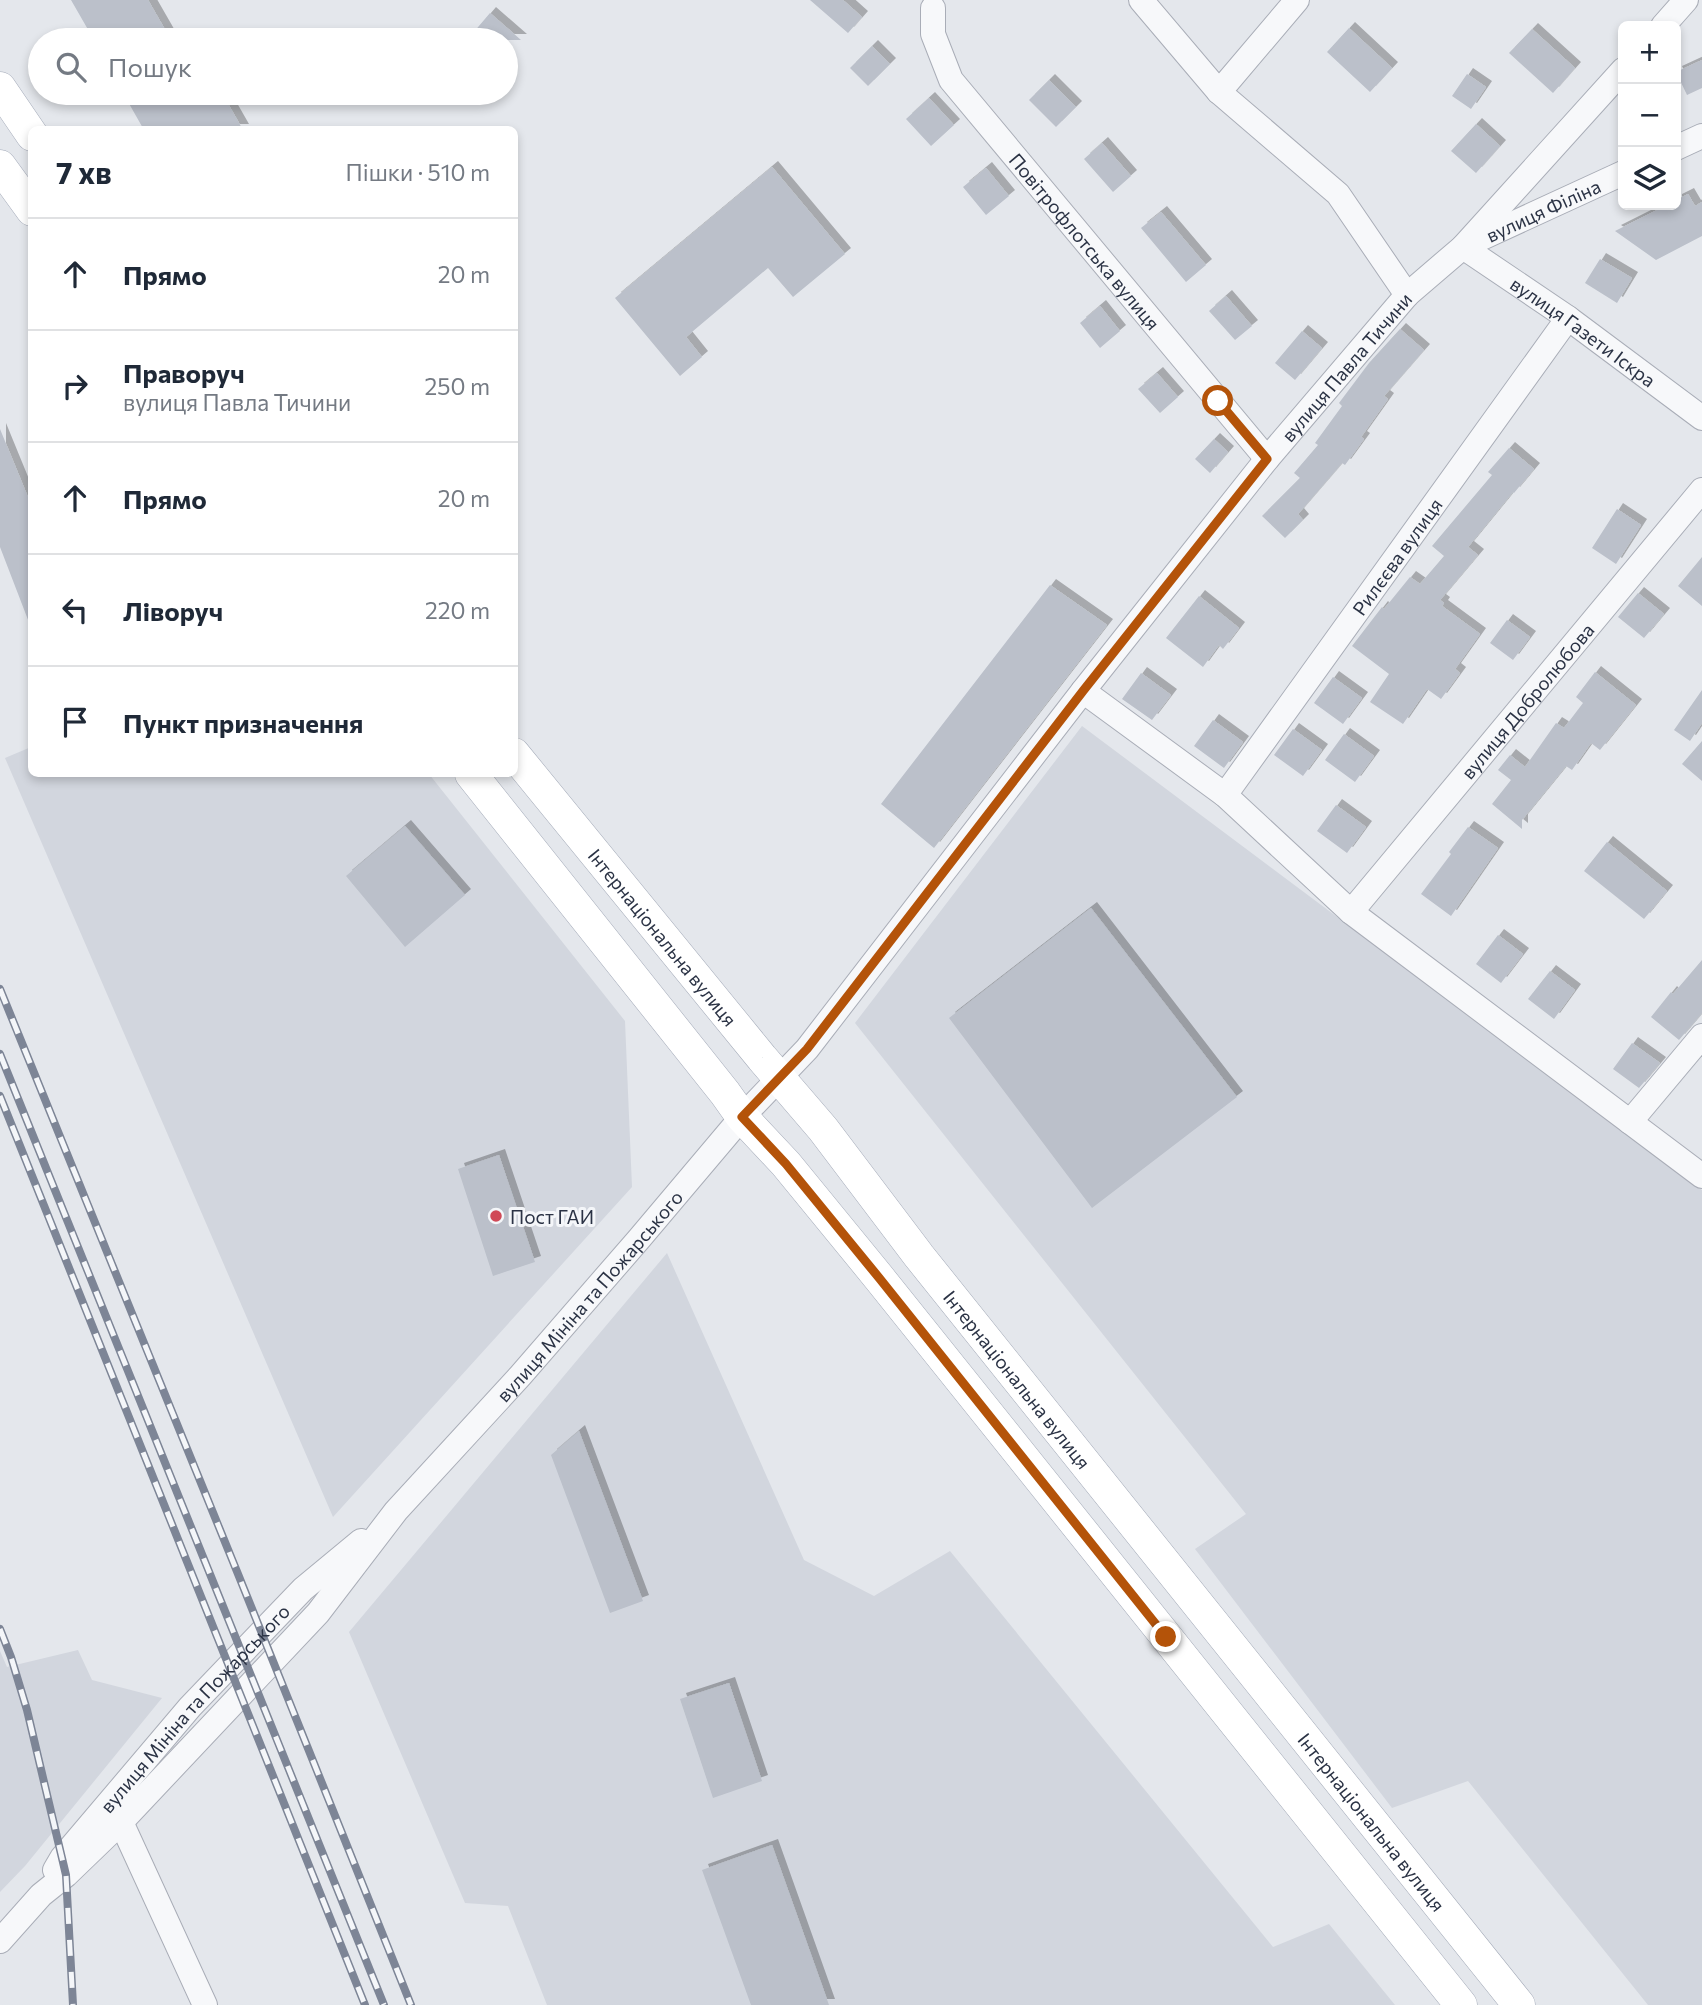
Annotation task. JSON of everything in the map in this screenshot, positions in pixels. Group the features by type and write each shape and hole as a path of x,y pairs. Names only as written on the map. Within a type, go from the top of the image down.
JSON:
{"main road":[{"path":"0,88 28,129"},
{"path":"0,166 28,204"},
{"name":"Інтернаціональна вулиця","path":"518,759 779,1079 823,1129 919,1256 1519,2005"},
{"path":"473,777 742,1117 786,1164 880,1279 1461,2005"}],"street":[{"path":"1141,0 1219,92 1338,194 1407,295"},
{"path":"1219,92 1297,0"},
{"path":"1667,21 1686,0"},
{"name":"Повітрофлотська вулиця","path":"932,3 933,34 951,80 1267,459"},
{"name":"вулиця Павла Тичини","path":"779,1079 807,1049 1083,691 1267,459 1407,295 1463,247 1618,77"},
{"name":"вулиця Філіна","path":"1463,247 1618,175"},
{"name":"вулиця Газети Іскра","path":"1463,247 1568,318 1702,418"},
{"name":"Рилєєва вулиця","path":"1225,795 1568,318"},
{"name":"вулиця Добролюбова","path":"1351,912 1702,490"},
{"path":"1083,691 1225,795 1351,912 1702,1176"},
{"path":"1630,1122 1702,1036"},
{"name":"вулиця Мініна та Пожарського","path":"0,1941 41,1895 121,1822 318,1613 396,1511 520,1376 742,1117 779,1079"},
{"name":"вулиця Мініна та Пожарського","path":"41,1895 62,1858 190,1707 303,1589 396,1511"},
{"path":"121,1822 205,2005"}],"shaded area":[{"path":"1082,726 1702,1190 1702,2005 1648,2005 1468,1781 1392,1808 1195,1549 1246,1514 855,1023"},
{"path":"28,748 28,777 431,777 625,1021 632,1187 333,1517 5,758"},
{"path":"667,1253 804,1560 874,1596 950,1551 1273,1947 1329,1924 1395,2005 547,2005 508,1906 465,1903 349,1632"},
{"path":"78,1650 92,1680 162,1698 25,1866 0,1892 0,1651 7,1667"}],"building":[{"path":"71,0 148,0 164,28 87,28"},
{"path":"810,0 843,0 862,17 848,33"},
{"path":"490,13 507,28 477,28"},
{"path":"1349,28 1392,68 1370,92 1327,52"},
{"path":"1532,29 1575,68 1553,93 1509,53"},
{"path":"872,46 890,64 868,86 850,68"},
{"path":"1702,60 1702,88 1687,95 1681,82 1681,70"},
{"path":"1467,74 1486,87 1471,109 1452,96"},
{"path":"1049,80 1076,107 1056,127 1029,100"},
{"path":"929,98 954,125 931,146 906,119"},
{"path":"130,105 229,105 241,126 142,126"},
{"path":"1476,124 1500,146 1476,173 1451,151"},
{"path":"1102,143 1131,176 1113,192 1084,159"},
{"path":"772,167 845,254 793,297 768,268 686,337 702,357 680,376 615,298"},
{"path":"986,168 1009,196 986,215 963,187"},
{"path":"1688,194 1695,206 1702,202 1702,236 1656,260 1615,231 1657,210 1681,210 1681,198"},
{"path":"1161,212 1206,265 1186,282 1141,228"},
{"path":"1600,259 1632,278 1617,303 1585,283"},
{"path":"1226,296 1252,326 1235,340 1209,311"},
{"path":"1100,306 1120,331 1100,348 1080,323"},
{"path":"1400,329 1424,350 1384,396 1388,399 1345,465 1342,463 1298,514 1303,520 1285,538 1262,516 1300,478 1294,473 1318,445 1315,443 1342,406 1339,403 1369,363"},
{"path":"1302,331 1322,348 1295,380 1275,363"},
{"path":"1157,373 1178,397 1160,413 1138,389"},
{"path":"0,429 28,497 28,620 0,547"},
{"path":"1214,439 1228,452 1210,473 1195,459"},
{"path":"1509,448 1534,469 1468,547 1478,555 1440,600 1444,603 1442,606 1480,634 1455,669 1460,673 1441,699 1427,689 1403,724 1370,702 1389,674 1352,646 1382,607 1384,609 1410,577 1420,584 1444,556 1432,546 1492,475 1488,472"},
{"path":"1617,509 1641,525 1616,564 1592,548"},
{"path":"1702,557 1702,606 1678,586"},
{"path":"1050,585 1107,625 934,848 881,804"},
{"path":"1638,593 1664,614 1644,638 1618,617"},
{"path":"1199,596 1239,628 1223,649 1219,645 1203,667 1166,638"},
{"path":"1507,620 1530,637 1513,660 1490,643"},
{"path":"1595,672 1636,705 1600,750 1591,743 1572,770 1566,766 1522,820 1522,829 1492,804 1511,780 1498,770 1510,755 1525,767 1556,723 1564,728 1583,703 1576,697"},
{"path":"1141,673 1171,695 1152,720 1122,699"},
{"path":"1333,677 1362,698 1343,724 1314,703"},
{"path":"1702,690 1702,723 1690,741 1674,730"},
{"path":"1213,720 1243,742 1224,768 1194,746"},
{"path":"1293,729 1322,750 1303,776 1274,755"},
{"path":"1344,734 1374,756 1355,782 1325,760"},
{"path":"1702,741 1702,781 1682,764"},
{"path":"1336,805 1366,827 1347,853 1317,831"},
{"path":"405,826 465,895 405,947 346,876"},
{"path":"1468,827 1498,848 1451,916 1421,894"},
{"path":"1607,842 1667,891 1644,919 1584,871"},
{"path":"1091,908 1237,1097 1092,1208 949,1018"},
{"path":"1498,935 1523,954 1501,983 1476,964"},
{"path":"1702,960 1702,1013 1679,1040 1651,1017"},
{"path":"1550,971 1575,990 1554,1019 1528,999"},
{"path":"1632,1043 1660,1063 1639,1088 1613,1069"},
{"name":"Пост ГАИ","path":"499,1155 535,1262 493,1276 458,1169"},
{"path":"579,1431 643,1601 610,1613 551,1455"},
{"path":"729,1683 762,1781 713,1798 680,1699"},
{"path":"772,1845 829,2005 751,2005 702,1870"}],"railway":[{"path":"0,989 411,2005"},
{"path":"0,1054 384,2005"},
{"path":"0,1096 365,2005"},
{"path":"0,1629 27,1710 66,1875 73,2005"}],"place":[{"name":"Пост ГАИ","path":"496,1216"}],"route":[{"path":"1166,1637 880,1279 786,1164 742,1117 807,1049 1083,691 1267,459 1218,401"}]}
